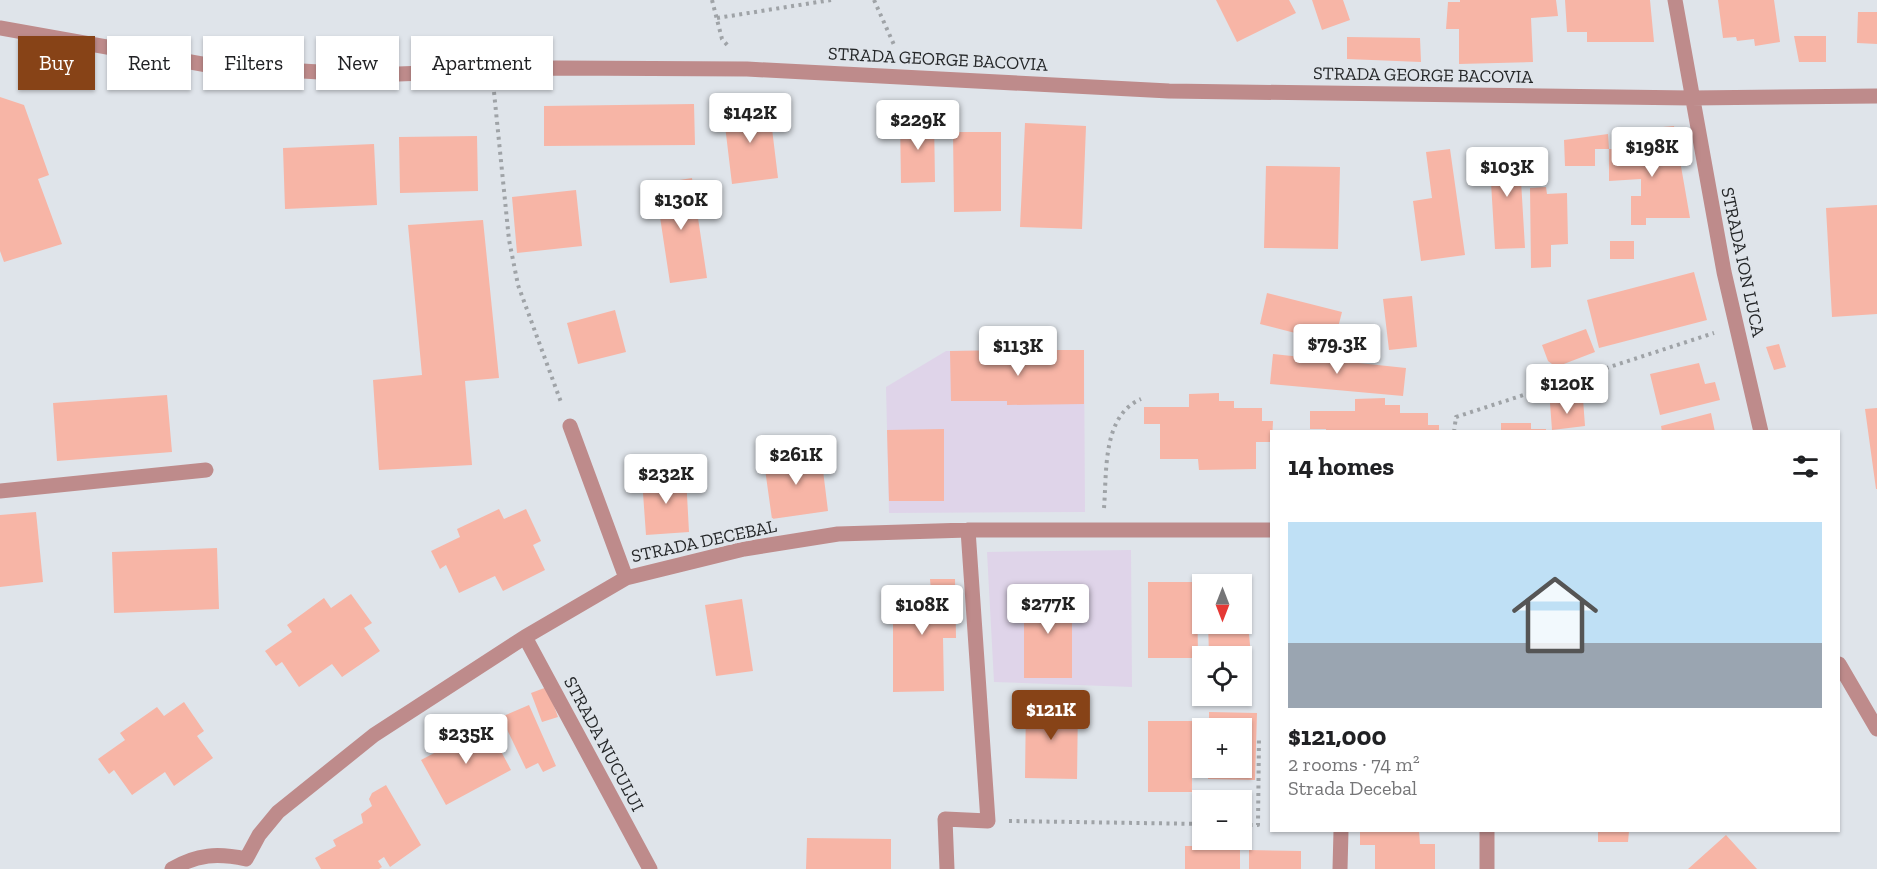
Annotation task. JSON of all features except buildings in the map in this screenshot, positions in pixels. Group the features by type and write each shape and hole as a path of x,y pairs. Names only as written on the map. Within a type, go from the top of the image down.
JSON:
{"street":[{"name":"STRADA ION LUCA","path":"1676,0 1691,98 1736,326 1761,430"},
{"name":"STRADA GEORGE BACOVIA","path":"0,28 213,66 372,75 411,74"},
{"name":"STRADA GEORGE BACOVIA","path":"553,71 747,69 1169,91 1691,98 1877,96"},
{"path":"570,426 626,578"},
{"path":"0,490 206,471"},
{"path":"947,869 945,819 988,820 968,530"},
{"name":"STRADA DECEBAL","path":"172,869 190,858 220,854 246,864 259,835 278,812 365,742 525,637 626,578 744,549 838,534 968,530 1270,530"},
{"name":"STRADA NUCULUI","path":"525,637 650,869"},
{"path":"1840,666 1877,729"},
{"path":"1340,869 1341,832"},
{"path":"1487,869 1488,832"}],"path":[{"path":"712,0 722,39"},
{"path":"717,18 831,0"},
{"path":"874,0 895,46"},
{"path":"494,90 508,240 518,285 570,426"},
{"path":"1454,430 1456,417 1736,326"},
{"path":"1102,530 1108,459 1115,422 1128,405 1141,399"},
{"path":"1252,825 1258,825 1259,736"},
{"path":"988,820 1192,824"}],"shaded area":[{"path":"1084,350 1085,512 889,513 886,387 946,351"},
{"path":"1131,550 1132,687 994,682 987,552"}]}
